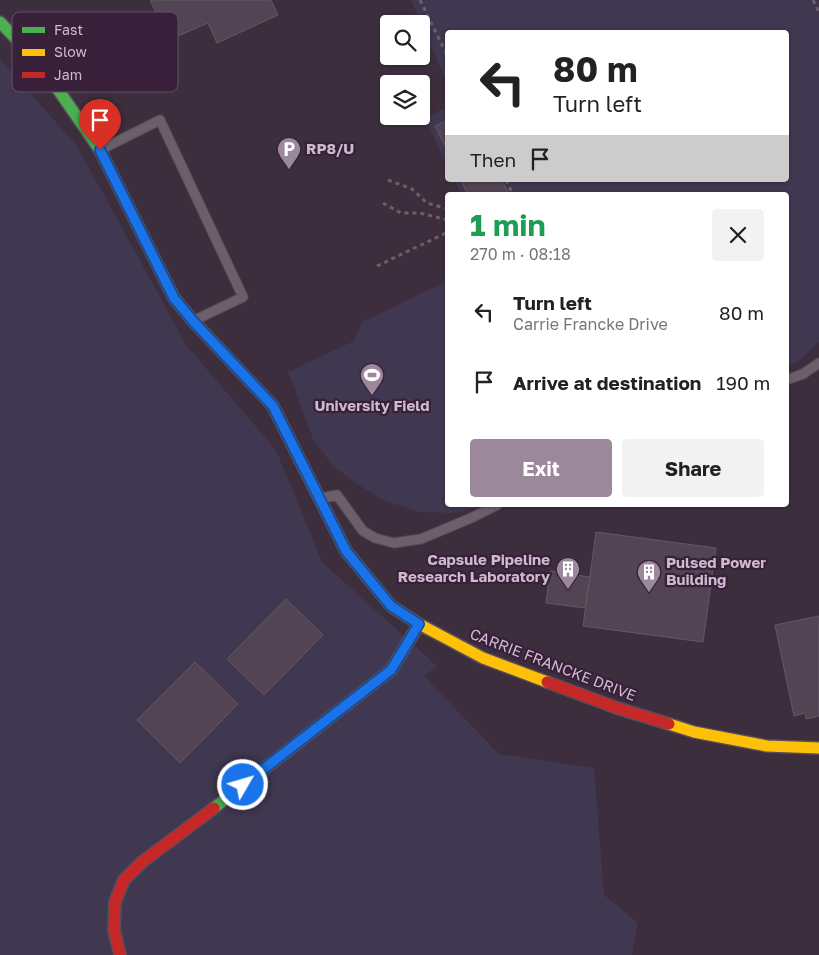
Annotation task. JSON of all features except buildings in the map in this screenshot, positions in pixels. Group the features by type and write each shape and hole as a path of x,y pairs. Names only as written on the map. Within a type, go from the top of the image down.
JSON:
{"street":[{"name":"CARRIE FRANCKE DRIVE","path":"0,22 12,35"},
{"name":"CARRIE FRANCKE DRIVE","path":"60,92 100,150 174,298 193,321 273,406 346,551 391,606 419,624 484,658 618,708 685,729 767,746 819,748"},
{"path":"120,955 114,930 114,902 124,880 142,862 391,670 419,624"}],"lane":[{"path":"100,150 160,120 242,297 193,321"},
{"path":"789,379 803,374 819,363"},
{"path":"320,499 337,495 363,531 375,538 394,543 421,539 493,507"}],"path":[{"path":"420,0 445,51"},
{"path":"813,0 819,12"},
{"path":"388,180 412,189 427,203 445,208"},
{"path":"383,203 400,213 420,213 445,219"},
{"path":"377,266 445,233"}],"shaded area":[{"path":"411,0 817,0 819,4 819,342 799,361 789,366 789,192 461,192 456,182 789,182 789,30 445,30 445,78 430,44 430,15 418,15"},
{"path":"0,59 12,73 12,92 29,92 77,146 187,346 276,450 322,562 437,666 424,676 499,754 594,768 604,895 638,923 632,955 0,955"},
{"path":"445,108 445,161 428,125 430,125 430,116"},
{"name":"University Field","path":"445,282 445,507 476,507 456,513 420,512 385,501 357,484 333,466 313,439 288,372 354,341 362,322"}],"traffic: fast":[{"path":"0,22 12,35"},
{"path":"60,92 100,150 174,298 193,321 273,406 303,466"},
{"path":"214,808 391,670 419,624"}],"traffic: slow":[{"path":"303,466 346,551 391,606 419,624 483,658 547,682"},
{"path":"669,724 694,732 767,746 819,748"}],"traffic: jam":[{"path":"547,682 617,708 669,724"},
{"path":"120,955 114,930 115,902 124,880 142,862 214,808"}],"place":[{"name":"RP8/U","path":"289,170"},
{"name":"University Field","path":"372,396"},
{"name":"Capsule Pipeline Research Laboratory","path":"568,590"},
{"name":"Pulsed Power Building","path":"649,593"}],"route":[{"path":"100,150 174,298 193,321 273,406 346,551 391,606 419,624 391,670 243,785"}]}
